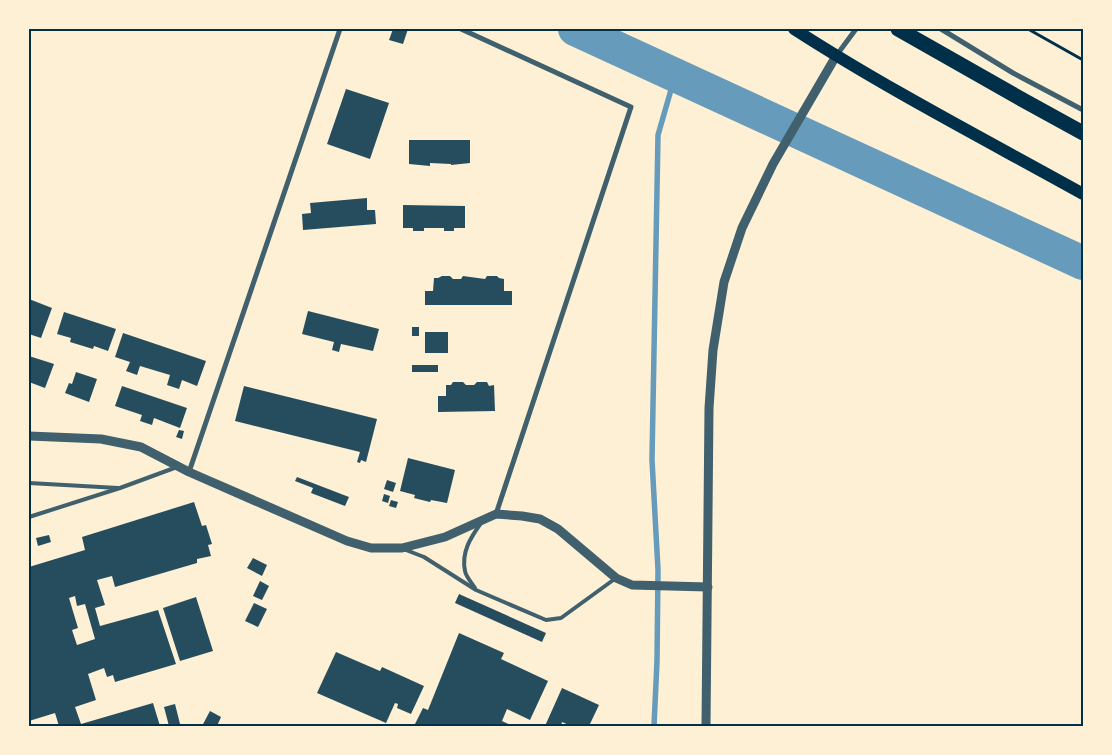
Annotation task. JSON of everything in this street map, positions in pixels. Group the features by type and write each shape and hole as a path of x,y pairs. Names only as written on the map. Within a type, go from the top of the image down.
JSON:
{"highway":[{"path":"898,29 1083,133"},
{"path":"919,29 1083,122"}],"main road":[{"path":"794,29 836,56 1083,194"},
{"path":"805,29 836,56"}],"street":[{"path":"189,472 340,29"},
{"path":"461,29 631,106 496,514"},
{"path":"706,726 709,408 713,350 724,282 742,228 773,164 836,56 856,29"},
{"path":"941,29 1013,73 1083,110"},
{"path":"29,436 101,439 141,447 189,472 347,541 371,548 402,548 445,537 496,514 522,516 540,519 558,528 616,578 632,585 708,587"}],"lane":[{"path":"29,517 120,488 179,466"},
{"path":"29,483 120,488"},
{"path":"476,590 465,572 465,554 469,540 482,521"},
{"path":"402,548 424,557 476,590 546,620 561,618 616,578"}],"path":[{"path":"1028,29 1083,60"}],"building":[{"path":"393,29 408,29 403,44 389,40"},
{"path":"346,89 389,103 370,159 327,144"},
{"path":"409,140 470,140 470,163 451,165 430,163 430,166 409,164"},
{"path":"367,198 367,210 375,210 376,224 303,230 302,214 311,213 310,203"},
{"path":"403,205 465,206 465,228 454,228 454,231 444,231 444,228 424,228 424,231 413,231 413,228 403,228"},
{"path":"450,276 453,279 461,279 463,276 485,279 487,276 497,276 504,279 504,291 512,291 512,305 425,305 425,291 433,291 434,278"},
{"path":"29,299 52,308 41,338 29,334"},
{"path":"308,311 379,329 373,351 341,344 339,352 332,350 334,342 302,334"},
{"path":"64,312 116,329 108,351 94,346 93,349 70,342 71,338 57,334"},
{"path":"412,327 419,327 419,336 412,336"},
{"path":"425,332 448,332 448,353 425,353"},
{"path":"123,333 206,361 197,386 182,380 179,389 167,385 170,375 140,366 137,375 126,371 130,362 115,357"},
{"path":"29,356 54,364 45,388 29,382"},
{"path":"412,365 438,365 438,372 412,372"},
{"path":"76,372 97,379 89,402 65,393 69,383 72,384"},
{"path":"453,382 474,385 477,382 487,382 489,386 494,385 495,411 438,412 438,396 446,396 446,385 451,385"},
{"path":"122,386 187,408 180,428 154,418 152,425 140,421 142,415 115,406"},
{"path":"244,386 377,419 366,462 361,460 360,463 357,462 360,452 235,421"},
{"path":"179,430 184,431 182,439 176,437"},
{"path":"408,458 455,470 447,503 431,500 430,502 414,498 415,495 400,491"},
{"path":"297,477 349,497 345,506 311,493 313,488 295,481"},
{"path":"387,480 396,483 393,492 384,489"},
{"path":"384,494 390,496 388,503 382,501"},
{"path":"391,500 398,502 396,508 389,506"},
{"path":"194,502 202,526 206,525 212,544 208,545 211,556 197,559 197,563 115,587 112,576 97,580 105,605 95,608 100,626 158,610 176,664 115,682 113,675 107,677 104,668 88,674 96,700 75,707 81,724 153,703 160,726 59,726 55,713 29,721 29,567 85,550 82,537","holes":["75,596 77,606 85,604 95,639 77,645 72,630 78,628 69,598"]},
{"path":"49,535 51,542 38,546 36,538"},
{"path":"253,558 267,565 262,576 247,568"},
{"path":"260,581 269,586 262,600 253,596"},
{"path":"459,594 546,633 542,642 455,603"},
{"path":"196,597 213,651 180,661 163,608"},
{"path":"254,603 267,609 258,627 245,621"},
{"path":"459,633 504,653 501,659 548,681 530,720 507,709 502,721 513,726 414,726 423,708 428,710"},
{"path":"336,652 380,671 382,667 424,686 411,714 397,708 398,704 395,703 386,723 317,693"},
{"path":"562,688 599,705 589,726 571,726 562,722 561,726 545,726"},
{"path":"175,704 180,724 169,726 164,707"},
{"path":"210,711 221,717 217,726 202,726"}],"waterway":[{"path":"575,29 1083,263"},
{"path":"654,726 658,570 652,460 658,135 675,76"}]}
